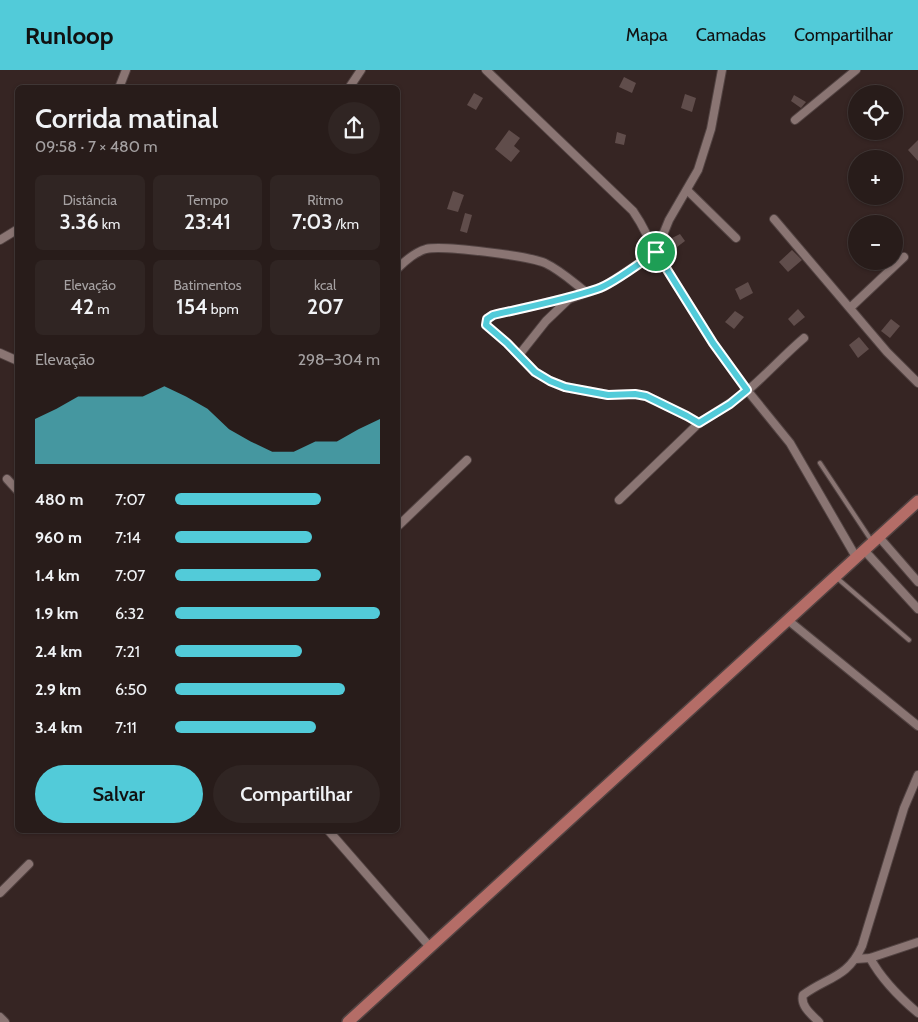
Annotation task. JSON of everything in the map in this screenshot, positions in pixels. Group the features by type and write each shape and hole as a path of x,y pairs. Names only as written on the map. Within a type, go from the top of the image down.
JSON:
{"main road":[{"path":"348,1022 789,621 918,501"}],"street":[{"path":"120,85 126,70"},
{"path":"351,85 361,70"},
{"path":"486,70 632,211 713,343 747,390 918,609"},
{"path":"699,423 646,396 635,394 608,395 558,384 535,372 507,343 486,325 487,319 493,315 569,299 605,286 656,252 669,220 698,170 706,147 722,70"},
{"path":"795,120 856,70"},
{"path":"687,190 736,238"},
{"path":"774,220 887,352 918,383"},
{"path":"0,240 15,231"},
{"path":"400,266 408,258 426,249 449,249 512,256 544,263 586,292"},
{"path":"851,308 904,257"},
{"path":"518,355 546,321 569,299"},
{"path":"619,500 699,423 730,404 804,338"},
{"path":"0,353 15,360"},
{"path":"400,524 466,460"},
{"path":"7,479 15,488"},
{"path":"868,547 918,582"},
{"path":"789,621 918,726"},
{"path":"819,1022 802,1002 803,995 839,974 856,959 862,946 904,808 918,775"},
{"path":"331,833 430,947"},
{"path":"0,893 29,864"},
{"path":"856,959 870,958 918,942"},
{"path":"870,958 887,984 918,1013"},
{"path":"0,1017 5,1022"}],"lane":[{"path":"820,463 868,547"},
{"path":"835,577 909,640"}],"building":[{"path":"624,77 636,83 632,93 619,87"},
{"path":"474,93 483,98 476,110 467,105"},
{"path":"685,94 696,98 692,112 681,108"},
{"path":"794,95 806,102 801,108 791,101"},
{"path":"509,130 520,138 514,146 520,151 511,162 495,149"},
{"path":"617,132 626,135 624,145 615,143"},
{"path":"918,140 918,161 908,150"},
{"path":"453,191 464,195 458,212 447,209"},
{"path":"465,213 472,215 467,233 460,231"},
{"path":"680,234 685,241 673,250 668,240"},
{"path":"792,250 802,260 788,272 779,262"},
{"path":"748,282 753,293 740,300 735,289"},
{"path":"798,309 805,317 794,326 788,319"},
{"path":"735,311 744,317 734,329 725,322"},
{"path":"891,319 900,326 890,338 881,331"},
{"path":"859,337 869,349 858,358 849,345"}],"route":[{"path":"656,252 713,343 747,390 730,404 699,423 646,396 635,394 608,395 565,387 550,381 535,372 507,343 486,325 487,319 493,315 569,299 605,286 656,252"}]}
